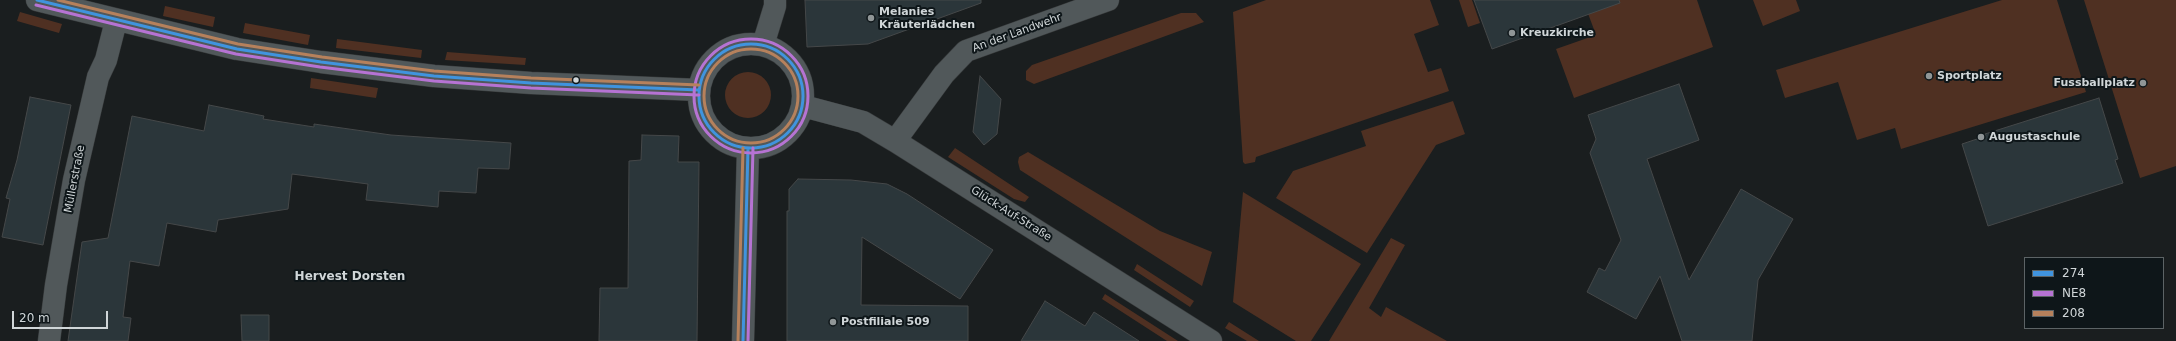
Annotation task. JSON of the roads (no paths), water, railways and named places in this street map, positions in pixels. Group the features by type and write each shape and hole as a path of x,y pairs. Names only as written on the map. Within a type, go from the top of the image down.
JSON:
{"street":[{"path":"37,0 116,21 237,50 434,76 531,83 699,90"},
{"path":"763,45 775,6 775,0"},
{"name":"An der Landwehr","path":"895,141 944,74 966,52 1108,0"},
{"name":"Müllerstraße","path":"49,341 56,286 74,180 98,77 106,60 116,21"},
{"path":"745,44 763,45 778,50 790,61 799,74 804,90 803,106 798,120 789,132 777,142 763,147 748,148 732,144 717,136 706,123 700,107 699,90 704,74 719,55 728,48 745,44"},
{"name":"Glück-Auf-Straße","path":"803,106 863,122 1211,341"},
{"path":"743,341 748,148"}],"place":[{"name":"Melanies Kräuterlädchen","path":"871,18"},
{"name":"Kreuzkirche","path":"1512,33"},
{"name":"Sportplatz","path":"1929,76"},
{"name":"Fussballplatz","path":"2143,83"},
{"name":"Augustaschule","path":"1981,137"},
{"name":"Postfiliale 509","path":"833,322"}],"district":[{"name":"Hervest Dorsten","path":"350,277"}]}
